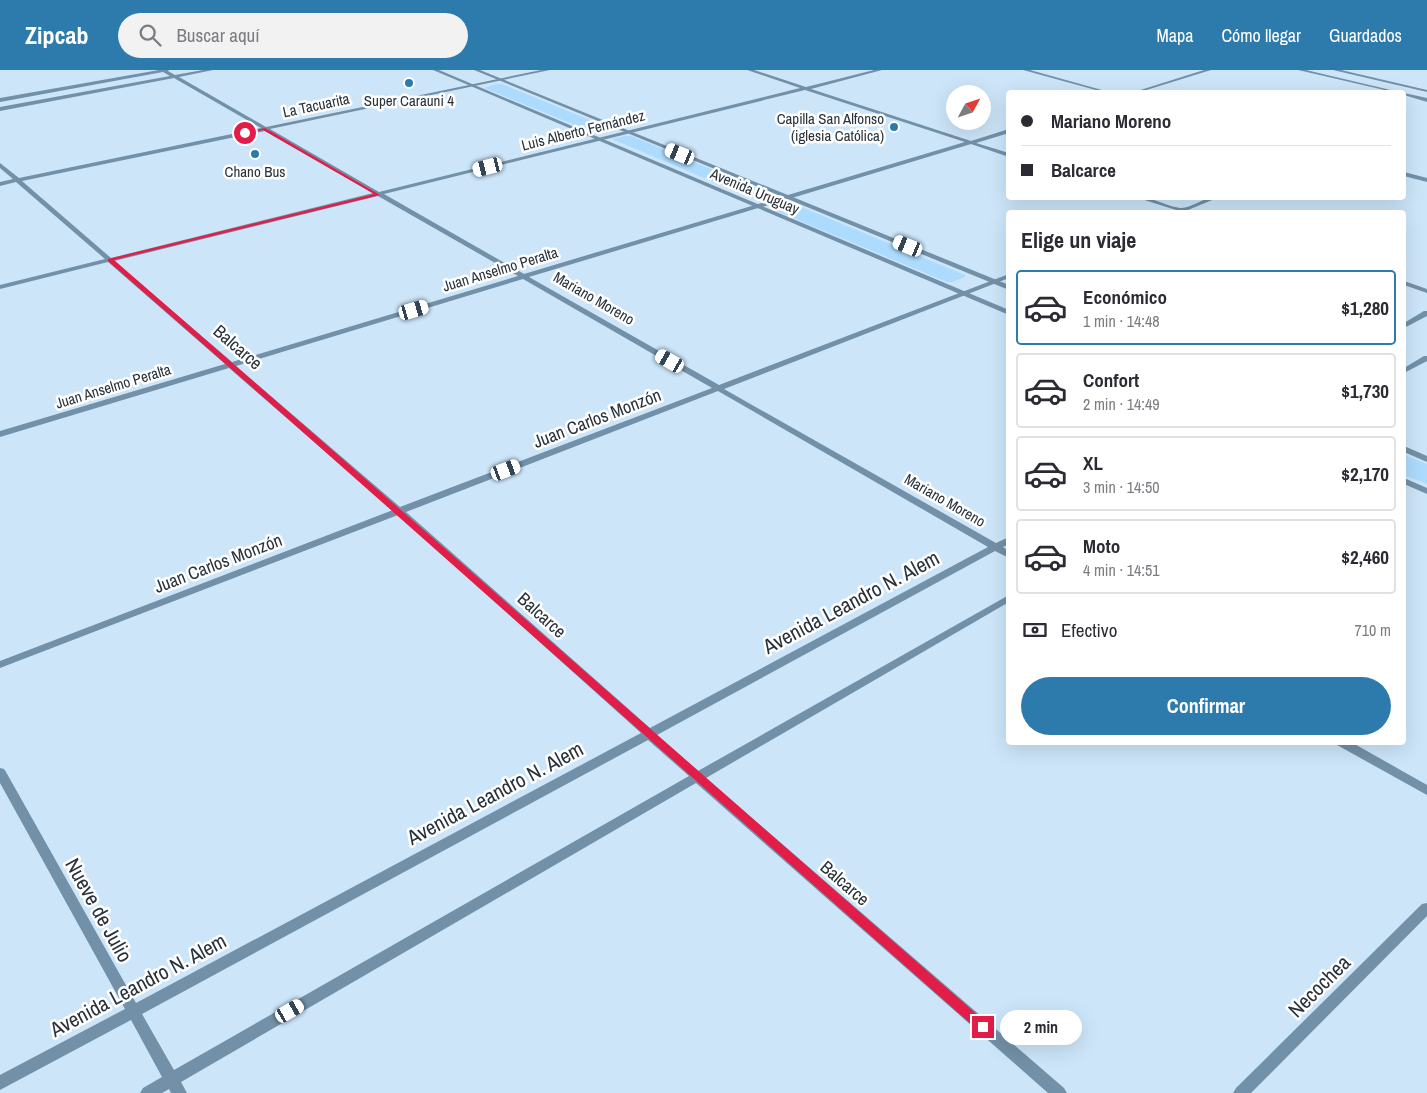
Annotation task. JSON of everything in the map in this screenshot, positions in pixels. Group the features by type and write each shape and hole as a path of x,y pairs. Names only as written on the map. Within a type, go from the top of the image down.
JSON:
{"street":[{"path":"0,100 164,70"},
{"name":"Mariano Moreno","path":"164,70 378,195 1006,553"},
{"path":"0,108 211,70"},
{"name":"Avenida Uruguay","path":"435,70 1006,312"},
{"name":"Avenida Uruguay","path":"476,70 1006,287"},
{"name":"La Tacuarita","path":"0,184 548,70"},
{"path":"749,70 1006,153"},
{"name":"Luis Alberto Fernández","path":"0,288 880,70"},
{"path":"1025,70 1100,90"},
{"path":"1143,90 1209,70"},
{"path":"1300,70 1387,90"},
{"path":"1335,70 1427,91"},
{"path":"1406,95 1427,100"},
{"name":"Juan Anselmo Peralta","path":"0,434 1006,132"},
{"name":"Balcarce","path":"0,165 399,511 648,734 1059,1093"},
{"path":"1406,175 1427,180"},
{"path":"1148,200 1176,210"},
{"path":"1187,210 1209,200"},
{"name":"Juan Carlos Monzón","path":"0,665 719,390 1006,277"},
{"path":"1406,284 1427,291"},
{"path":"1406,325 1427,313"},
{"path":"1406,370 1427,358"},
{"path":"1406,450 1427,459"},
{"path":"1406,482 1427,491"},
{"name":"Avenida Leandro N. Alem","path":"0,1083 1006,542"},
{"path":"148,1093 1006,600"},
{"path":"1346,745 1427,791"},
{"name":"Nueve de Julio","path":"0,772 179,1093"},
{"name":"Necochea","path":"1241,1093 1427,908"}],"shaded area":[{"path":"502,84 609,128 592,132 484,88"},
{"path":"631,136 764,191 763,193 747,196 612,139"},
{"path":"794,204 965,275 965,277 947,282 773,208"},
{"path":"1406,456 1427,464 1427,484 1406,476"}],"place":[{"name":"Super Carauni 4","path":"409,83"},
{"name":"Capilla San Alfonso (iglesia Católica)","path":"894,127"},
{"name":"Chano Bus","path":"255,154"}],"route":[{"path":"245,133 264,129 378,195 110,260 399,511 685,766 983,1027"}]}
